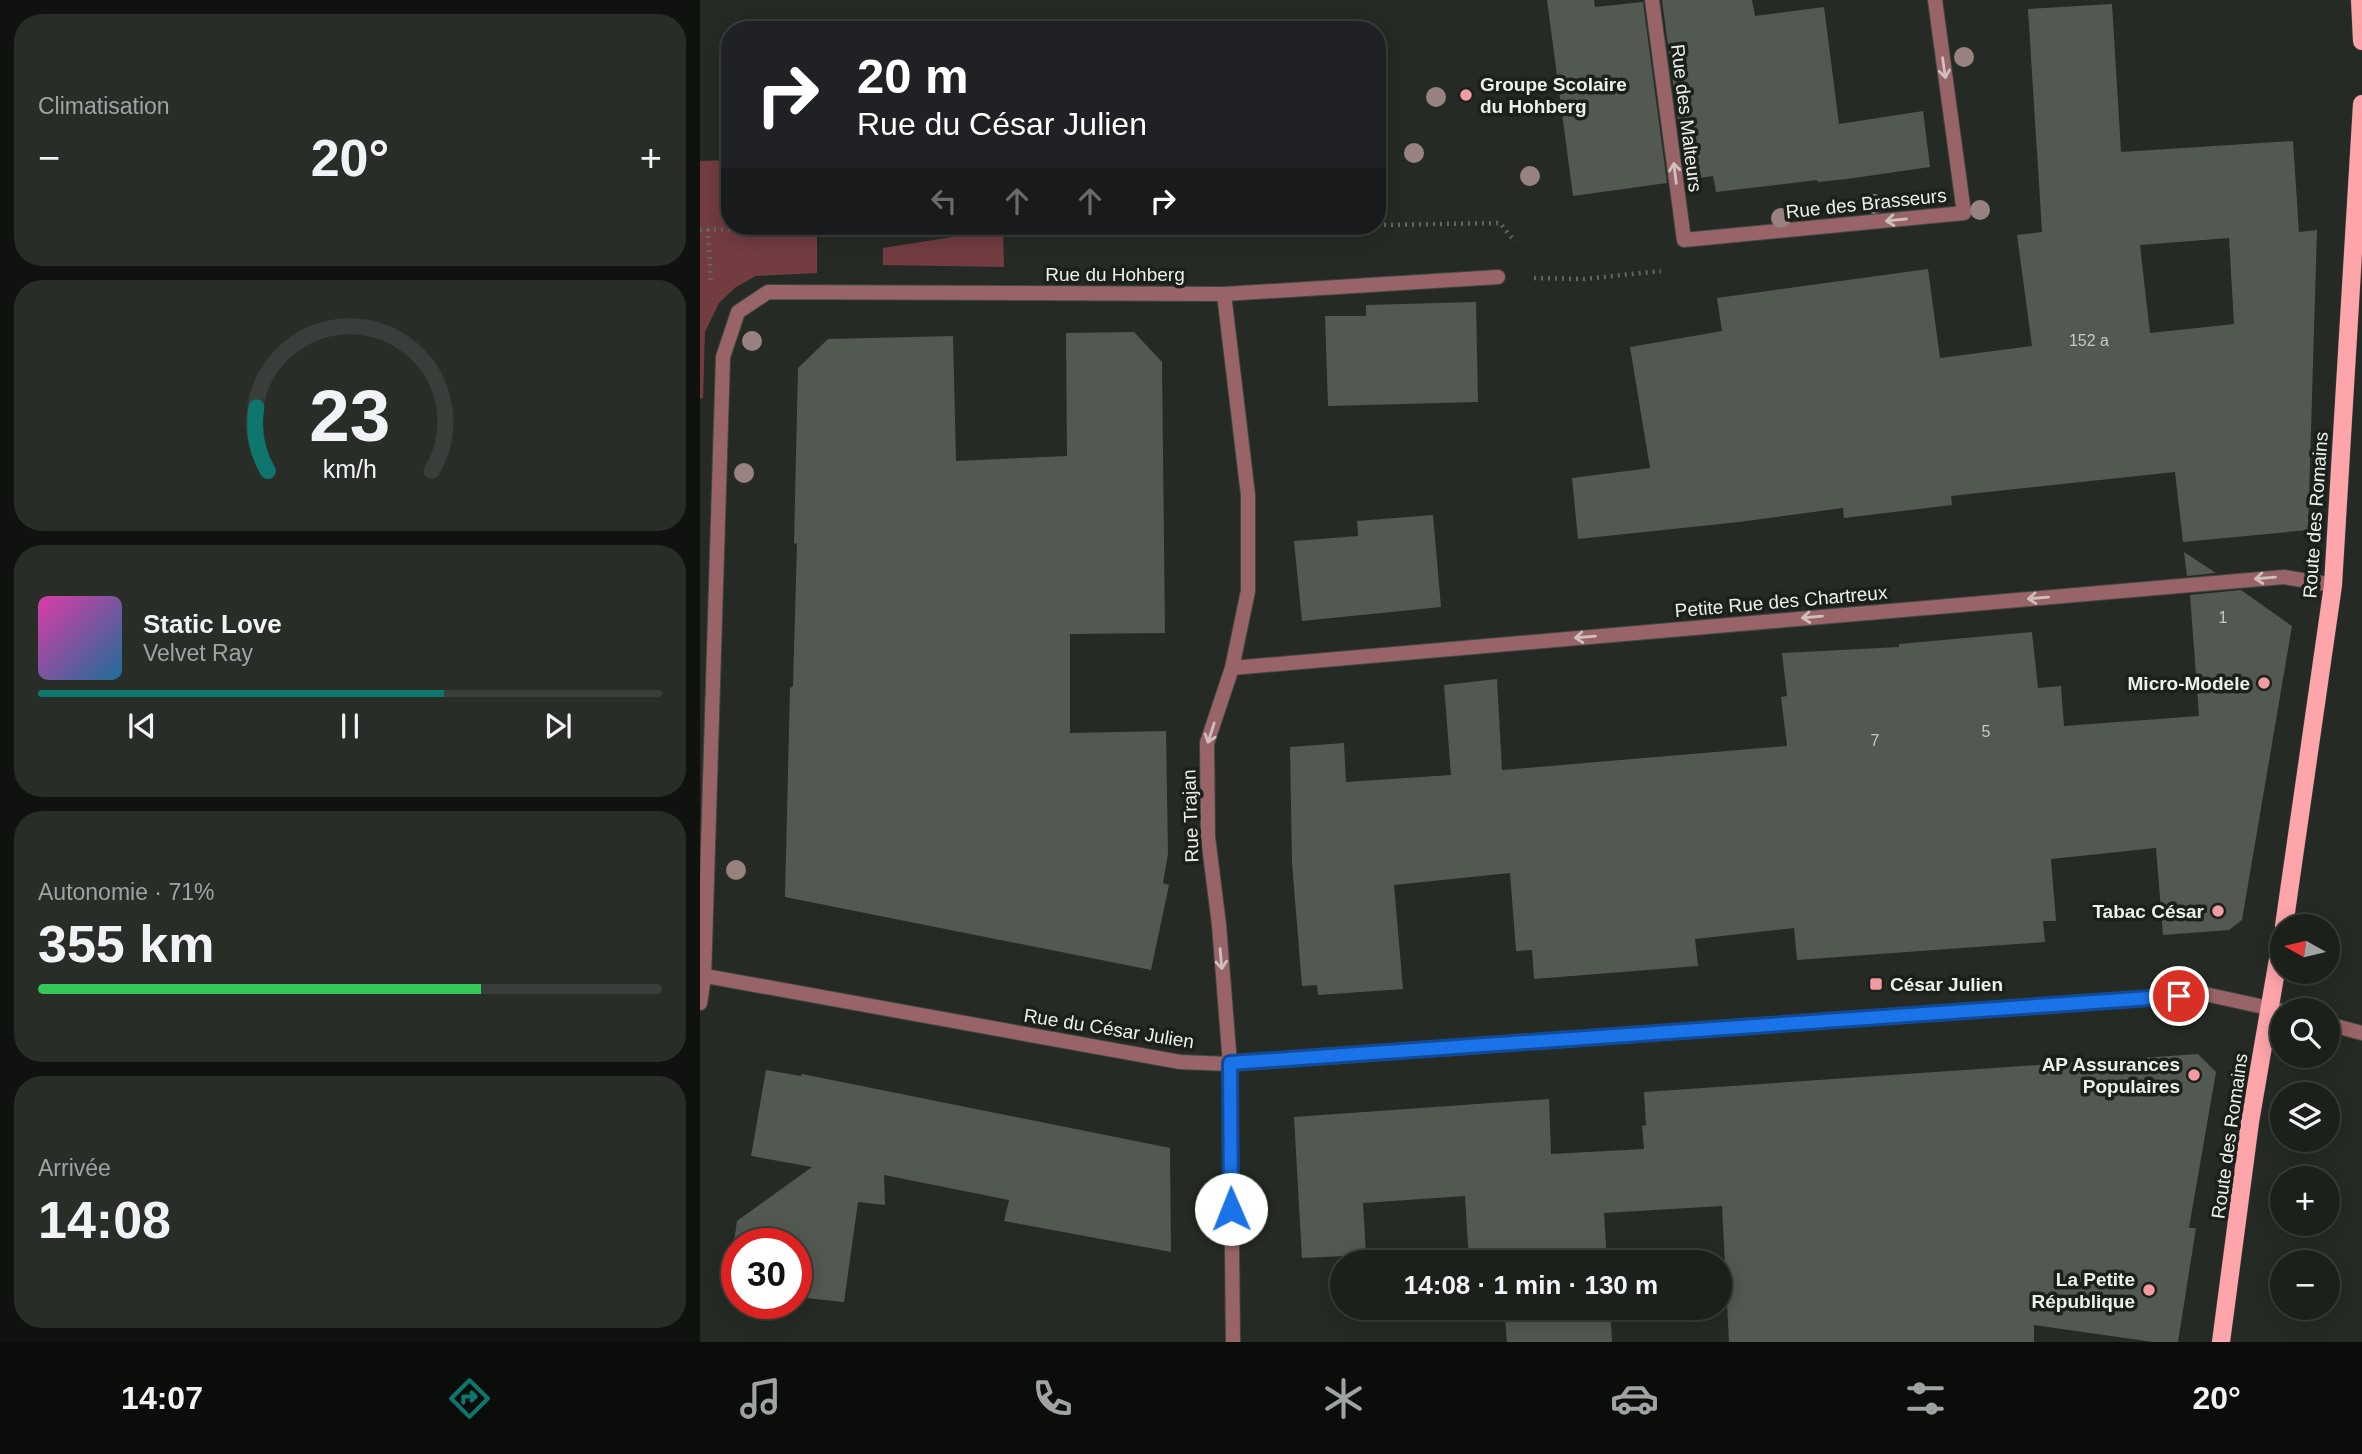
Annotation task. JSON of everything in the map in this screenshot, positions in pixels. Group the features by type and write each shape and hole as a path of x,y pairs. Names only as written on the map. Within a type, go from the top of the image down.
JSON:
{"main road":[{"path":"2360,0 2362,41"},
{"name":"Route des Romains","path":"2286,914 2333,585 2362,104"},
{"name":"Route des Romains","path":"2221,1342 2250,1122 2270,1035"}],"street":[{"name":"Rue des Malteurs","path":"1652,0 1684,240"},
{"name":"Rue des Brasseurs","path":"1684,240 1964,213 1935,0"},
{"name":"Rue du Hohberg","path":"702,976 723,356 738,313 768,292 1224,294 1498,277"},
{"name":"Rue Trajan","path":"1224,294 1248,495 1248,591 1233,668 1208,743 1208,837 1219,925 1230,1063 1233,1342"},
{"name":"Petite Rue des Chartreux","path":"1233,668 2284,576 2333,585"},
{"path":"700,1003 702,976"},
{"name":"Rue du César Julien","path":"702,976 1180,1062 1230,1063 2205,994 2270,1008"},
{"path":"2340,1027 2362,1033"}],"path":[{"path":"1386,225 1500,223 1522,251"},
{"path":"700,230 721,229"},
{"path":"1498,277 1584,279 1674,270 1684,240"},
{"path":"1538,269 1545,279"}],"shaded area":[{"path":"721,160 721,235 817,235 817,273 756,276 736,287 719,303 705,332 703,398 700,399 700,161"},
{"path":"965,235 1003,235 1004,267 883,265 883,248"}],"building":[{"path":"1547,0 1594,0 1595,7 1643,2 1667,183 1573,196"},
{"path":"1662,0 1752,0 1755,16 1824,7 1839,124 1923,111 1930,167 1847,179 1716,192 1713,176 1686,180"},
{"path":"2112,4 2121,152 2293,141 2299,232 2317,230 2308,530 2183,542 2175,472 1951,496 1952,505 1844,518 1843,508 1578,539 1572,478 1650,468 1630,347 1722,331 1717,298 1928,269 1940,358 2032,346 2017,235 2042,232 2028,9","holes":["2229,238 2234,324 2150,333 2140,245"]},
{"path":"1476,302 1478,402 1328,406 1325,316 1366,316 1366,305"},
{"path":"1134,332 1162,362 1165,633 1070,634 1070,733 1166,731 1168,854 1163,883 1169,885 1151,970 785,897 790,688 793,686 797,544 794,543 798,368 828,339 953,336 956,461 1067,456 1066,333"},
{"path":"1433,515 1441,607 1302,621 1294,541 1358,536 1357,521"},
{"path":"2184,552 2216,573 2187,576"},
{"path":"2241,590 2292,626 2242,920 2229,930 2163,935 2156,848 2051,859 2056,921 2043,921 2045,942 1797,960 1794,928 1695,939 1698,966 1534,979 1532,950 1516,951 1510,873 1394,885 1403,989 1318,995 1317,985 1302,986 1292,863 1290,747 1344,743 1346,782 1451,775 1444,685 1497,679 1502,770 1787,746 1781,697 1787,696 1782,653 1899,647 1899,644 2032,632 2038,688 2061,686 2064,726 2199,716 2190,595"},
{"path":"2198,1054 2216,1072 2189,1228 2196,1228 2178,1342 2153,1342 2034,1325 2034,1342 1729,1342 1728,1320 1732,1320 1732,1250 1724,1250 1722,1206 1604,1213 1606,1250 1468,1250 1465,1196 1363,1203 1366,1250 1330,1250 1330,1257 1302,1258 1294,1117 1549,1099 1551,1154 1644,1149 1644,1092"},
{"path":"766,1070 802,1074 1170,1148 1171,1252 1004,1221 1009,1200 884,1175 885,1205 858,1202 844,1302 812,1299 812,1228 736,1228 737,1221 812,1167 751,1156"},
{"path":"1505,1320 1611,1320 1612,1342 1507,1342"}],"place":[{"name":"Groupe Scolaire du Hohberg","path":"1466,95"},
{"name":"Micro-Modele","path":"2264,683"},
{"name":"Tabac César","path":"2218,911"},
{"name":"César Julien","path":"1876,984"},
{"name":"AP Assurances Populaires","path":"2194,1075"},
{"name":"La Petite République","path":"2149,1290"}],"route":[{"path":"1231,1209 1230,1063 2179,996"}]}
